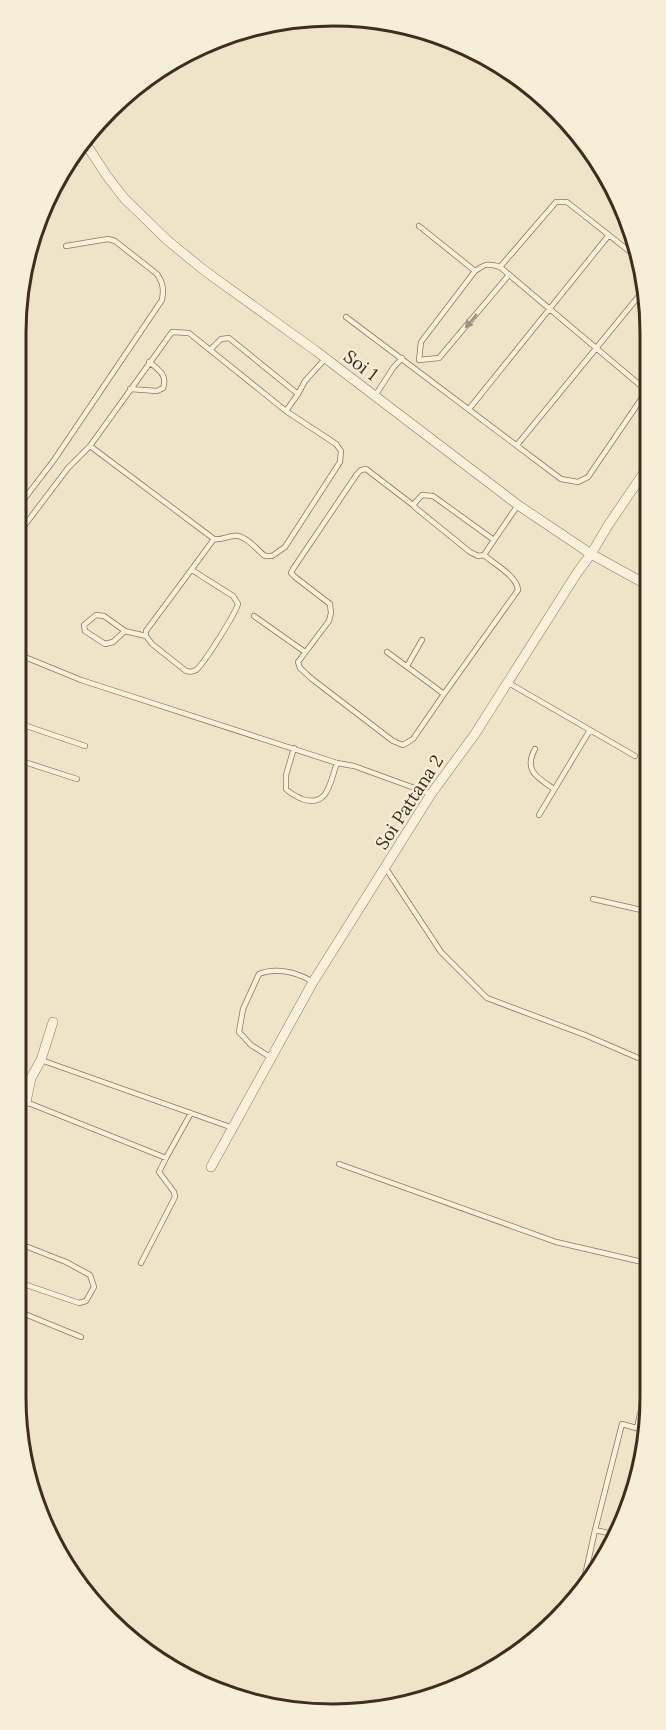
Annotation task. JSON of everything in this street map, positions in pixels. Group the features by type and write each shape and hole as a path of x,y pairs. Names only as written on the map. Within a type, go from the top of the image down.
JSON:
{"street":[{"name":"Soi 1","path":"88,147 124,198 167,240 205,271 518,505 591,554 640,581"},
{"name":"Soi Pattana 2","path":"211,1167 313,982 431,794 475,734 640,478"},
{"path":"26,1102 31,1078 41,1060 53,1022"}],"lane":[{"path":"500,267 556,202 567,202 629,251"},
{"path":"419,226 475,271"},
{"path":"470,409 609,235"},
{"path":"26,497 54,460 162,300 164,289 157,274 115,241 100,238 66,246"},
{"path":"414,368 420,360 421,342 475,271 484,264 489,264 500,267 640,384"},
{"path":"420,360 439,358 508,276"},
{"path":"517,445 638,297"},
{"path":"346,317 561,479 578,482 588,477 640,402"},
{"path":"26,523 68,468 90,446 172,332 189,333 286,411 336,444 341,452 340,462 285,547 272,556 265,556 236,535 222,540 214,539 90,446"},
{"path":"210,350 221,339 229,338 298,394"},
{"path":"375,396 402,358"},
{"path":"286,411 305,381 325,359"},
{"path":"130,389 157,391 164,387 163,374 149,362"},
{"path":"484,555 514,579 518,590 413,739 403,745 393,741 300,668 298,662 329,621 331,609 330,604 291,573 292,569 361,470 366,470 478,556 484,555 518,505"},
{"path":"413,505 422,495 433,496 494,540"},
{"path":"146,636 152,621 214,539"},
{"path":"125,631 113,642 105,644 85,631 84,625 92,617 104,615 125,631 146,636 152,644 186,671 194,671 237,608 238,601 192,570"},
{"path":"254,616 305,652"},
{"path":"407,666 422,640"},
{"path":"387,652 444,694"},
{"path":"26,658 81,680 337,763 354,766 431,794"},
{"path":"507,682 635,756"},
{"path":"26,726 85,746"},
{"path":"539,814 590,730"},
{"path":"294,748 286,775 286,789 291,794 310,801 321,799 327,793 337,763"},
{"path":"535,749 530,763 531,770 536,777 554,789"},
{"path":"26,763 77,779"},
{"path":"385,867 441,952 487,998 640,1059"},
{"path":"593,899 640,910"},
{"path":"270,1057 250,1045 240,1032 243,1009 259,974 270,969 304,976 313,982"},
{"path":"41,1060 233,1128"},
{"path":"26,1102 166,1158"},
{"path":"141,1263 175,1197 174,1192 159,1172 191,1113"},
{"path":"339,1164 556,1242 640,1261"},
{"path":"26,1246 66,1262 90,1275 94,1287 86,1301 79,1303 26,1285"},
{"path":"26,1314 81,1337"},
{"path":"587,1571 622,1424 637,1428 640,1414"},
{"path":"595,1530 609,1533"}]}
